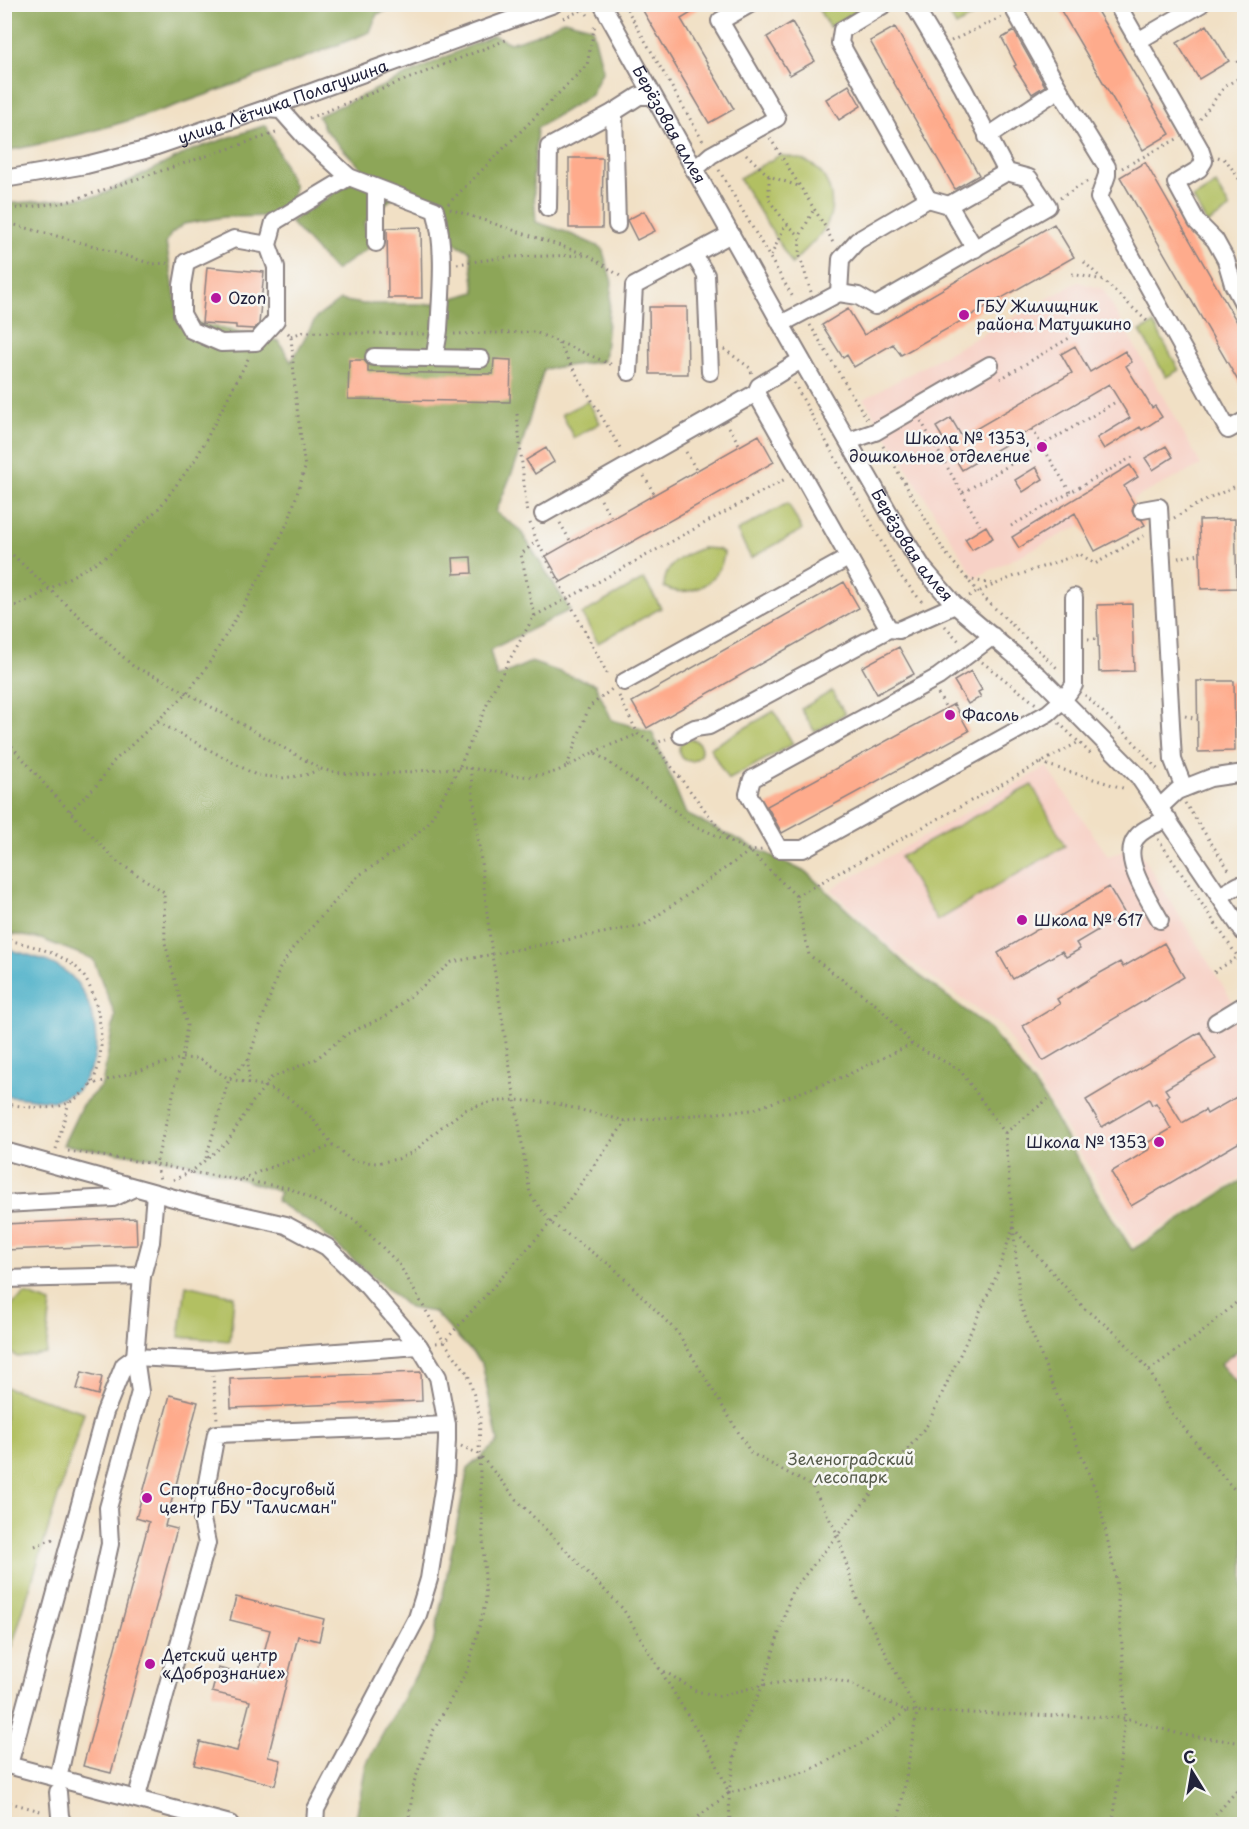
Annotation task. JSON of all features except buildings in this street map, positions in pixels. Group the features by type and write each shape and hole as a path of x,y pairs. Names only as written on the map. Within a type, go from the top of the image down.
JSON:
{"street":[{"name":"улица Лётчика Полагушина","path":"4,179 86,165 145,150 554,4"},
{"name":"Берёзовая аллея","path":"602,4 801,360 923,568 955,605 1064,699 1138,776 1245,933"},
{"path":"694,170 711,155 777,118 720,21 750,4"},
{"path":"885,4 842,30 840,43 928,199 949,205 975,249"},
{"path":"913,4 963,88 1007,172"},
{"path":"1117,4 1200,148 1204,161 1199,169 1176,183 1197,222 1215,240 1226,260 1233,284 1245,305"},
{"path":"1138,41 1202,4"},
{"path":"1015,11 1107,167 1107,175 1099,198 1174,334 1228,430 1245,421"},
{"path":"987,137 1059,89"},
{"path":"548,208 549,147 639,96 653,96"},
{"path":"265,109 280,110 305,137 349,177 435,210 441,227 439,334 435,358"},
{"path":"614,112 617,225"},
{"path":"782,324 839,293 858,296 875,306 1048,206 1029,178 1007,172 949,205"},
{"path":"268,245 234,239 186,262 182,285 182,314 191,330 221,343 256,342 276,320 276,267 268,245 274,222 349,177"},
{"path":"376,188 376,243"},
{"path":"839,293 841,259 857,241 928,199"},
{"path":"629,372 634,286 731,234"},
{"path":"694,255 706,275 710,372"},
{"path":"374,357 481,359"},
{"path":"548,511 721,413 801,360"},
{"path":"849,441 875,432 990,365"},
{"path":"757,390 799,471 889,629"},
{"path":"1142,510 1159,507 1173,760 1181,790"},
{"path":"619,684 848,558"},
{"path":"993,636 938,677 752,779 748,794 779,849 803,849 1048,713 1064,699 1074,685 1074,597"},
{"path":"681,735 694,728 709,726 889,629 899,630 955,605"},
{"path":"1160,920 1134,871 1131,849 1136,838 1164,813 1181,790 1210,778 1245,773"},
{"path":"1221,896 1242,885"},
{"path":"1216,1022 1245,1005"},
{"path":"4,1151 134,1188 158,1190 199,1206 286,1225 327,1248 367,1286 419,1346 438,1377 447,1432 445,1477 429,1579 417,1618 316,1809 315,1824"},
{"path":"4,1204 113,1198 134,1188"},
{"path":"60,1770 110,1544 108,1508 140,1392 135,1357 142,1276 151,1242 158,1190"},
{"path":"4,1279 142,1276"},
{"path":"230,1824 7,1764 105,1412 124,1365 135,1357 212,1361 419,1346"},
{"path":"139,1789 207,1543 201,1515 216,1434 447,1432"},
{"path":"58,1792 62,1820"}],"path":[{"path":"624,4 771,256 809,308 840,375 944,551 977,591 1181,790 1242,885"},
{"path":"938,46 1015,11"},
{"path":"595,24 586,65 445,207 588,255 634,286"},
{"path":"1237,61 1244,75 1241,99 1245,106"},
{"path":"1201,118 1225,86 1244,75"},
{"path":"763,126 826,228 841,259"},
{"path":"736,141 752,161 769,176 800,186"},
{"path":"1200,148 1226,160 1245,186"},
{"path":"769,176 769,200 786,223 800,236"},
{"path":"809,308 799,254 800,236 813,208"},
{"path":"4,222 152,264 186,262"},
{"path":"771,256 786,223"},
{"path":"441,266 508,257 588,255"},
{"path":"1084,262 1144,320 1172,336 1174,334"},
{"path":"1072,274 1103,280"},
{"path":"70,811 98,784 113,762 186,694 205,670 265,569 289,520 305,468 296,401 291,336 276,320"},
{"path":"291,336 303,332 536,333 629,372"},
{"path":"709,337 750,368 757,390"},
{"path":"4,610 28,601 110,555 160,507 197,457 256,342"},
{"path":"557,342 632,463 655,495"},
{"path":"834,378 840,375"},
{"path":"962,493 1114,403"},
{"path":"914,409 980,525"},
{"path":"721,413 740,446"},
{"path":"1032,429 1070,492"},
{"path":"678,437 697,471"},
{"path":"1011,526 1136,455"},
{"path":"249,1083 248,1060 280,968 293,948 358,876 405,845 429,822 459,768 496,684 534,616 567,600 799,471"},
{"path":"977,591 1080,554 1095,564 1194,506 1245,482"},
{"path":"593,486 612,519"},
{"path":"548,511 571,542"},
{"path":"534,616 521,554 537,541"},
{"path":"4,547 134,667 162,679 321,769 339,774 370,775 470,768 535,776 566,768 638,734"},
{"path":"1161,561 1200,555"},
{"path":"967,579 995,584"},
{"path":"567,600 619,684 638,734 654,744 729,842"},
{"path":"566,768 589,707 619,684"},
{"path":"158,722 256,775 282,778 306,775 321,769"},
{"path":"4,737 116,861 164,892 165,943 187,1025 182,1058 156,1164 158,1190 191,1172 228,1141 251,1104 271,1078 316,1059 347,1034 386,1016 452,962 644,925 750,852 779,849"},
{"path":"654,744 660,742"},
{"path":"796,896 1079,742"},
{"path":"594,753 652,793 691,825 750,852 796,896 809,955 879,1007 912,1044 960,1070 1005,1133 1020,1304 1098,1497 1116,1579 1123,1658 1125,1718 1113,1824"},
{"path":"1041,763 1126,789"},
{"path":"470,768 492,955 530,1194 550,1222 614,1268 678,1333 752,1453 812,1486 837,1535 856,1597 917,1712 898,1824"},
{"path":"4,939 44,949 77,969 94,995 101,1029 100,1061 90,1085"},
{"path":"1214,972 1238,957"},
{"path":"4,1104 44,1108 69,1102 90,1085 182,1058 200,1059 229,1079 265,1086 290,1099 312,1118 333,1145 353,1161 376,1163 398,1159 415,1151 440,1128 465,1110 490,1102 516,1100 553,1103 626,1121 752,1110 845,1076 912,1044"},
{"path":"205,1160 229,1079 248,1060"},
{"path":"1005,1133 1048,1099"},
{"path":"46,1147 56,1149 69,1102"},
{"path":"419,1346 444,1342 550,1222 626,1121"},
{"path":"240,1179 333,1145"},
{"path":"67,1151 156,1164 289,1188 355,1220 399,1264 444,1342 468,1374 480,1417 479,1454 486,1601 468,1669 432,1733 414,1782 408,1824"},
{"path":"1013,1228 1085,1309 1118,1335 1149,1370 1171,1412 1231,1486 1245,1498"},
{"path":"730,1824 729,1793 736,1738 763,1685 792,1591 928,1424 995,1280 1013,1228"},
{"path":"1149,1370 1199,1335 1245,1296"},
{"path":"212,1361 216,1434"},
{"path":"447,1432 479,1454 520,1503 623,1609 715,1760 729,1793"},
{"path":"659,1668 696,1690 719,1696 763,1685 825,1677 849,1683 906,1711 1125,1718 1183,1735 1245,1743"},
{"path":"689,1824 729,1793 808,1771 870,1739 906,1711"},
{"path":"1208,1824 1245,1782"},
{"path":"4,1801 62,1820"}],"shaded area":[{"name":"Школа № 1353, дошкольное отделение","path":"1078,282 1103,289 1201,465 975,578 864,399"},
{"name":"Школа № 617","path":"1047,767 1108,856 1137,847 1244,1020 1244,1175 1135,1244 1002,1027 894,950 831,889"},
{"path":"1244,1334 1244,1459 1204,1358"}],"green space":[{"path":"5,4 403,5 377,14 370,32 236,84 98,130 5,151"},
{"path":"982,4 985,9 956,26 946,9 953,5"},
{"path":"816,5 869,5 829,27"},
{"name":"Зеленоградский лесопарк","path":"564,20 592,27 603,70 591,95 537,128 533,178 536,222 602,248 612,282 604,361 544,369 518,458 496,512 520,530 570,610 490,650 497,677 531,662 595,684 612,720 652,732 686,814 807,873 911,969 989,1028 1043,1096 1091,1183 1132,1250 1244,1179 1244,1346 1220,1364 1244,1391 1244,1824 355,1824 366,1764 433,1644 468,1468 498,1442 482,1363 434,1312 409,1308 313,1225 276,1201 280,1192 190,1163 63,1145 82,1105 102,1085 115,1015 93,959 41,939 5,933 4,204 99,196 192,150 266,125 294,187 289,216 224,217 184,224 171,234 166,243 179,319 279,341 291,362 316,318 340,300 363,304 432,304 475,292 470,251 438,235 436,209 400,191 364,223 369,248 335,271 290,222 366,173 325,130 318,116 493,35 510,43 535,35"},
{"path":"780,155 801,159 815,167 826,181 831,199 830,217 826,226 792,264 739,178"},
{"path":"1216,184 1230,209 1207,224 1193,198"},
{"path":"1154,324 1179,370 1166,377 1140,331"},
{"path":"588,401 600,423 574,438 562,414"},
{"path":"788,503 802,530 751,558 737,531"},
{"path":"702,548 718,549 724,553 722,563 711,580 703,586 684,592 664,587 667,572 671,566 682,557"},
{"path":"644,579 661,608 598,643 582,614"},
{"path":"832,691 845,714 815,732 801,709"},
{"path":"774,711 793,744 728,780 710,748"},
{"path":"690,739 698,742 701,750 698,758 690,761 682,758 679,750 682,742"},
{"path":"1032,785 1065,846 937,921 900,857"},
{"path":"186,1285 234,1296 230,1341 179,1337"},
{"path":"25,1294 51,1303 46,1353 17,1357 5,1347 5,1311"},
{"path":"5,1387 84,1412 4,1669"}],"water":[{"path":"4,948 40,959 65,971 84,994 92,1015 96,1049 91,1067 77,1091 53,1101 5,1096"}],"place":[{"name":"Ozon","path":"216,298"},
{"name":"ГБУ Жилищник района Матушкино","path":"964,315"},
{"name":"Школа № 1353, дошкольное отделение","path":"1042,447"},
{"name":"Фасоль","path":"950,715"},
{"name":"Школа № 617","path":"1022,920"},
{"name":"Школа № 1353","path":"1159,1142"},
{"name":"Спортивно-досуговый центр ГБУ \"Талисман\"","path":"147,1498"},
{"name":"Детский центр «Добрознание»","path":"150,1664"}]}
